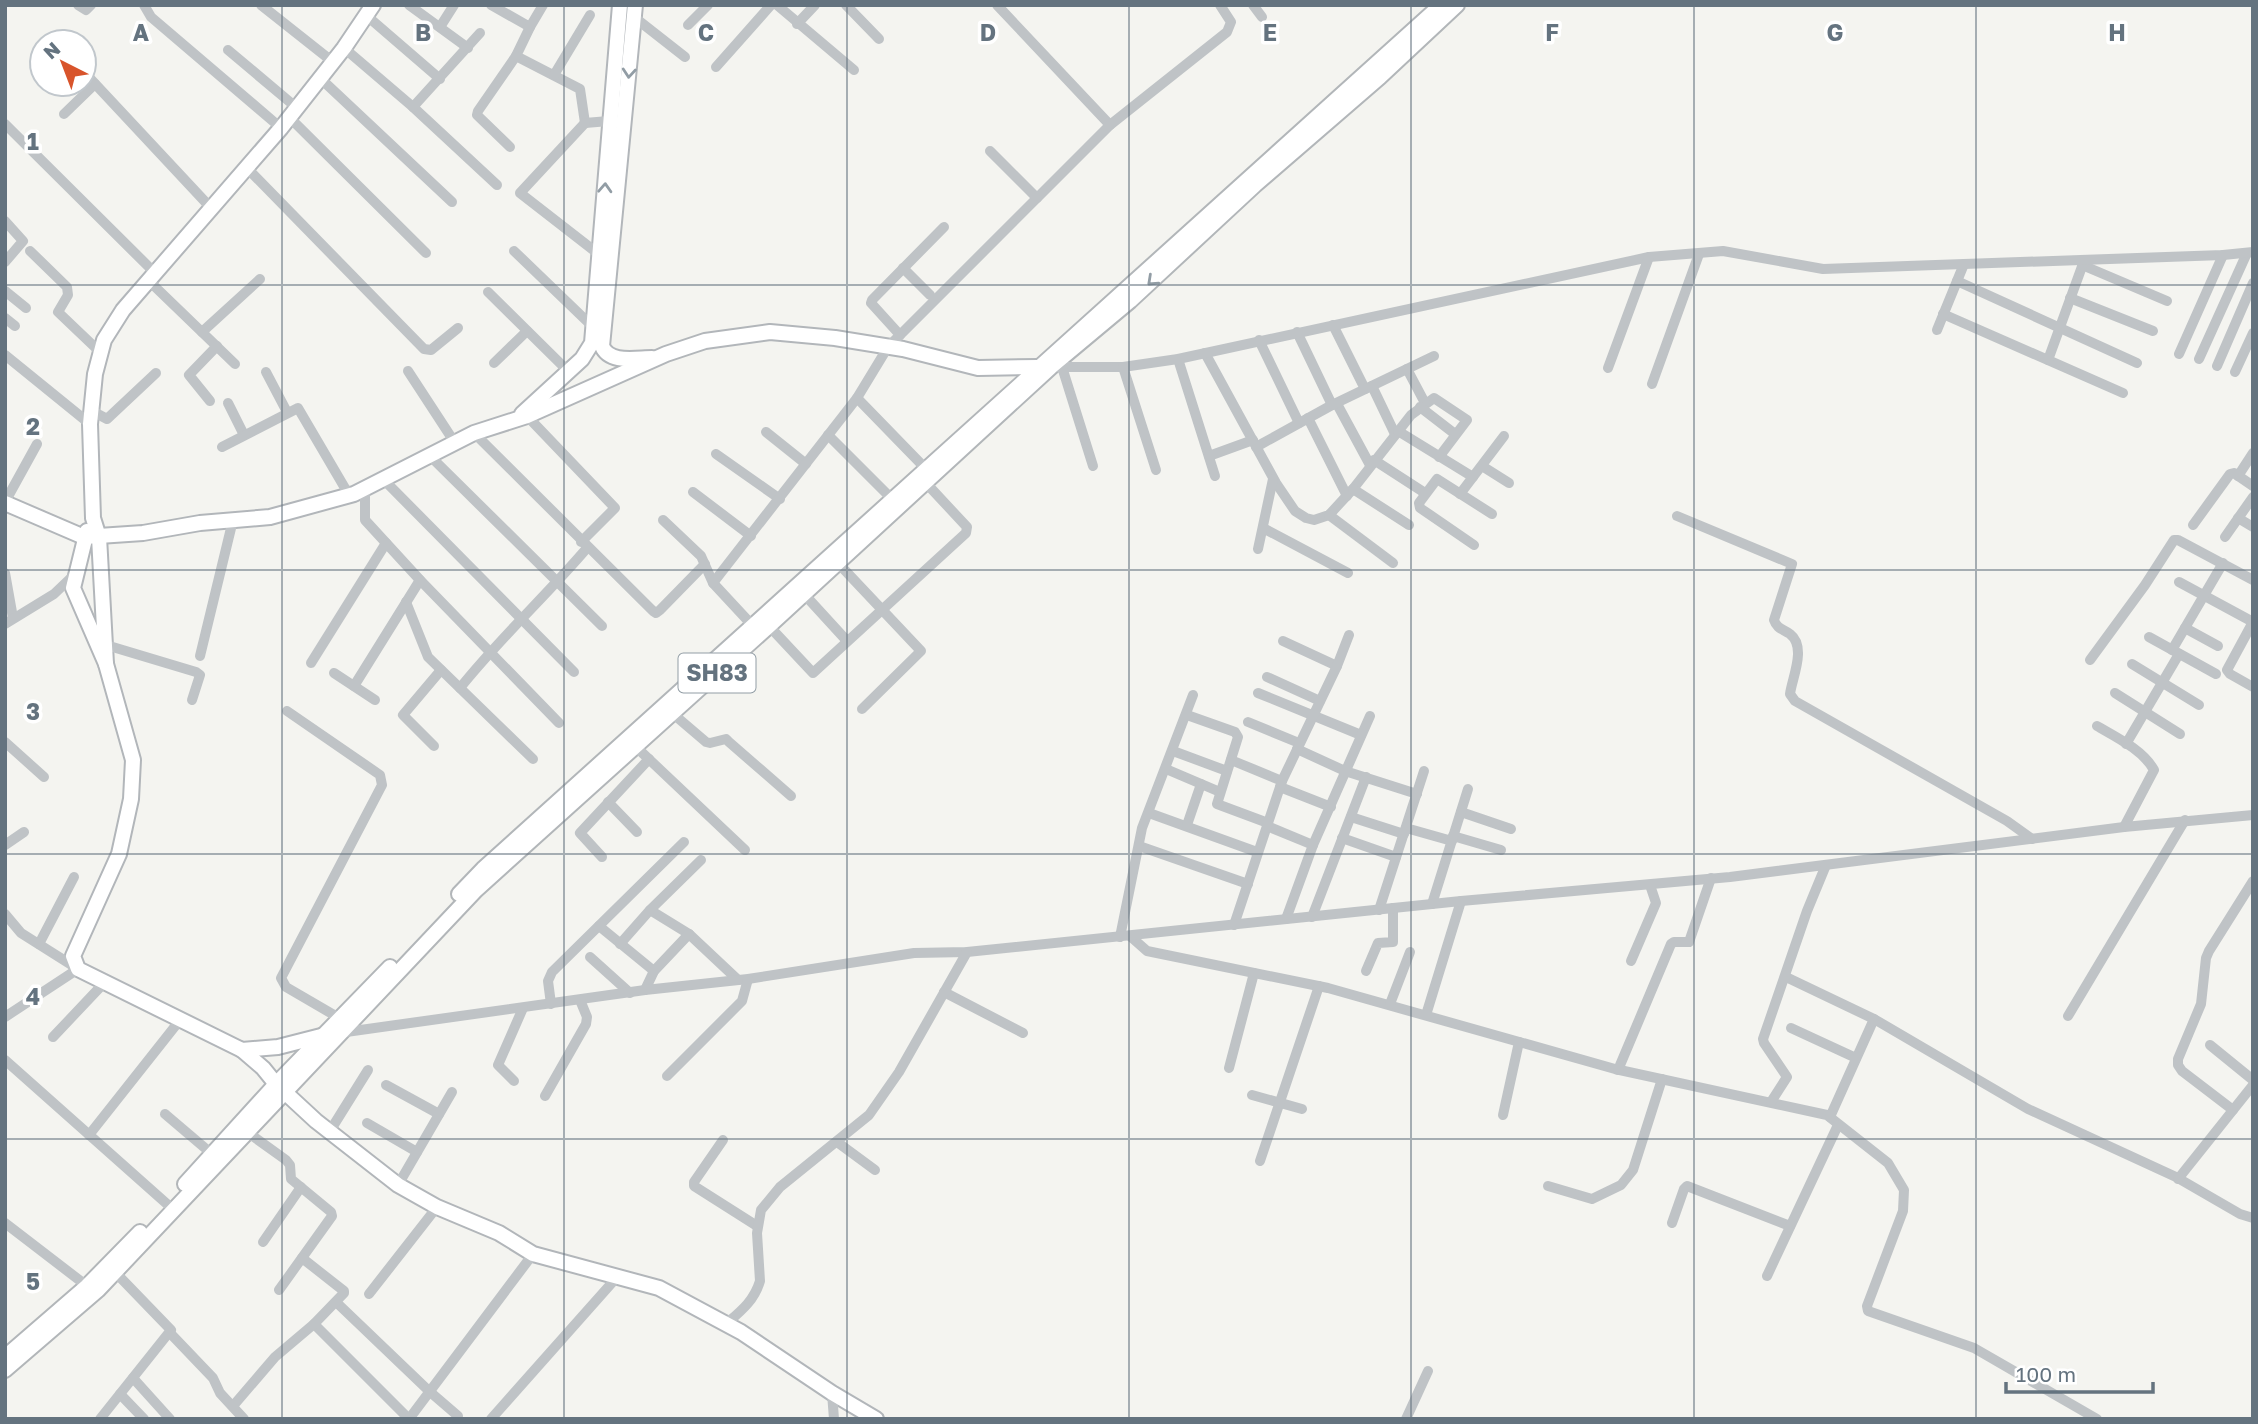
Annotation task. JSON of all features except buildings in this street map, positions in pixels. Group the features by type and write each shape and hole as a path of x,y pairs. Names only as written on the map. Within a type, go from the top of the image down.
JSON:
{"street":[{"path":"78,5 86,10 91,5"},
{"path":"144,5 151,17 289,117"},
{"path":"261,5 333,62"},
{"path":"409,5 468,48"},
{"path":"440,27 454,5"},
{"path":"491,5 530,27"},
{"path":"510,147 477,115 516,56 543,5"},
{"path":"521,418 569,372 593,342 620,5"},
{"path":"688,25 708,5"},
{"path":"716,67 771,5"},
{"path":"777,5 853,70"},
{"path":"797,24 815,5"},
{"path":"846,5 879,39"},
{"path":"998,5 1110,125"},
{"path":"713,583 857,398 888,347 1110,125 1227,32 1231,22 1220,5"},
{"path":"1253,5 1262,17"},
{"name":"SH83","path":"5,1357 87,1286 212,1154 476,890 838,563 926,476 1051,367 1441,5"},
{"name":"SH83","path":"1242,191 1380,77 1457,5"},
{"path":"106,664 102,601 91,537 91,417 95,374 104,340 123,310 289,117 370,11 440,79"},
{"path":"634,11 685,57"},
{"path":"634,11 602,346 609,355 620,358 657,358"},
{"path":"554,75 590,15"},
{"path":"413,107 481,33"},
{"path":"344,48 497,185"},
{"path":"228,50 289,117 426,253"},
{"path":"516,56 580,89 585,123"},
{"path":"320,78 452,202"},
{"path":"98,87 211,208"},
{"path":"64,114 81,98"},
{"path":"601,256 520,193 585,123 609,121"},
{"path":"5,124 235,364"},
{"path":"990,151 1037,198"},
{"path":"246,167 424,349 430,350 458,328"},
{"path":"5,221 23,241 5,262"},
{"path":"900,335 871,303 944,227"},
{"path":"30,251 67,288 68,295 58,312 101,353"},
{"path":"514,251 594,328"},
{"path":"37,444 5,502 91,537 270,517 349,495 474,433 521,418 657,358 705,341 770,332 835,338 888,347 978,368 1123,367 1178,359 1649,257 1723,251 1823,269 2083,263 2250,252"},
{"path":"2199,359 2250,252"},
{"path":"1652,384 1699,254"},
{"path":"2179,354 2223,255"},
{"path":"1608,368 1649,257"},
{"path":"2048,360 2083,263"},
{"path":"2083,263 2167,301"},
{"path":"1937,330 1964,264"},
{"path":"903,268 930,295"},
{"path":"202,332 260,279"},
{"path":"1957,281 2137,363"},
{"path":"2217,366 2253,283"},
{"path":"5,291 26,308"},
{"path":"488,292 569,372"},
{"path":"2070,298 2153,331"},
{"path":"1943,314 2123,393"},
{"path":"5,318 15,326"},
{"path":"1333,325 1397,433 1473,477"},
{"path":"494,363 527,331"},
{"path":"1297,332 1335,404 1372,463 1425,493"},
{"path":"2235,372 2253,333"},
{"path":"1259,341 1303,420 1350,492 1409,525"},
{"path":"210,401 190,375 216,346"},
{"path":"1205,353 1273,479 1295,511 1306,518 1314,520 1329,515 1397,433 1422,405 1432,398 1438,398 1466,419 1439,457"},
{"path":"5,355 91,417 107,419 156,373"},
{"path":"1209,456 1255,443 1434,356"},
{"path":"1178,359 1215,476"},
{"path":"1051,367 1093,466"},
{"path":"1123,367 1156,470"},
{"path":"1407,369 1422,405 1455,434"},
{"path":"408,371 455,443"},
{"path":"266,372 288,412"},
{"path":"769,626 813,673 968,530 926,476 857,398"},
{"path":"228,403 244,435"},
{"path":"222,447 298,408 349,495"},
{"path":"460,688 490,651 558,582 615,508 521,418"},
{"path":"765,432 806,464"},
{"path":"474,433 584,545 656,613 705,564"},
{"path":"828,435 892,499"},
{"path":"1461,494 1504,436"},
{"path":"2238,476 2253,453"},
{"path":"716,454 780,499"},
{"path":"430,456 602,626"},
{"path":"1482,466 1509,483"},
{"path":"2193,525 2232,473 2253,486"},
{"name":"SH83","path":"5,1370 94,1294 115,1272 247,1132 325,1035 341,1026 483,869 892,499 926,476"},
{"path":"383,479 574,672"},
{"path":"1258,549 1273,479"},
{"path":"1474,545 1418,505 1437,480 1492,514"},
{"path":"365,489 365,520 559,723"},
{"path":"693,492 751,536"},
{"path":"2225,537 2253,497"},
{"path":"1329,515 1393,563"},
{"path":"1677,516 1792,564 1774,620 1777,627 1792,636 1797,651 1790,694 1795,701 2007,821 2032,839"},
{"path":"2238,519 2253,527"},
{"path":"200,656 233,520"},
{"path":"663,520 701,556 713,583 752,625"},
{"path":"1263,528 1348,573"},
{"path":"78,970 73,956 119,854 131,799 133,760 106,664 73,588 76,573 91,537"},
{"path":"2090,660 2174,540 2253,580"},
{"path":"311,663 386,544"},
{"path":"838,563 921,651 862,709"},
{"path":"2126,744 2163,682 2185,628 2223,564"},
{"path":"5,573 9,621 54,594 76,573"},
{"path":"354,686 420,580"},
{"path":"2179,582 2253,622 2227,670 2253,687"},
{"path":"73,588 100,586"},
{"path":"804,594 847,641"},
{"path":"80,605 102,601"},
{"path":"406,602 424,651 533,759"},
{"path":"2185,628 2218,646"},
{"path":"1234,925 1281,784 1349,635"},
{"path":"2149,637 2216,674"},
{"path":"1283,641 1337,666"},
{"path":"106,645 196,672 200,679 192,699"},
{"path":"2132,664 2199,705"},
{"path":"434,746 403,715 441,670"},
{"path":"334,673 375,700"},
{"path":"1266,677 1320,701"},
{"path":"1258,693 1361,735"},
{"path":"2115,693 2180,734"},
{"path":"1125,937 1142,828 1193,695"},
{"path":"287,711 380,775 383,780 281,978 286,987 341,1026 551,1004 914,953 967,952 1461,901 1650,885 2124,827 2253,815"},
{"path":"672,713 706,742 726,739 791,796"},
{"path":"1187,715 1235,732 1238,740 1217,804 1312,845"},
{"path":"1286,919 1312,845 1370,716"},
{"path":"1248,722 1345,771 1417,794"},
{"path":"2097,726 2151,764 2154,773 2124,827"},
{"path":"5,742 44,777"},
{"path":"635,746 744,849"},
{"path":"1173,751 1227,771"},
{"path":"602,857 580,833 649,759"},
{"path":"1231,760 1331,807"},
{"path":"1166,769 1220,792"},
{"path":"1379,910 1424,771"},
{"path":"1312,917 1366,777"},
{"path":"1187,825 1201,784"},
{"path":"1432,904 1468,789"},
{"path":"608,802 637,832"},
{"path":"1461,812 1511,829"},
{"path":"1149,813 1257,852"},
{"path":"1351,817 1501,850"},
{"path":"2068,1016 2185,820"},
{"path":"5,845 24,832"},
{"path":"1342,838 1396,857"},
{"path":"551,1004 549,977 684,842"},
{"path":"1139,846 1248,884"},
{"path":"620,944 701,860"},
{"path":"1771,1102 1787,1077 1763,1039 1807,911 1826,865"},
{"path":"39,944 74,877"},
{"path":"1618,1070 1671,944 1689,942 1711,878"},
{"path":"2233,1110 2182,1071 2178,1059 2201,1004 2207,955 2253,881"},
{"path":"1631,961 1656,903 1650,885"},
{"path":"1426,1015 1461,901"},
{"path":"1366,971 1378,943 1393,942 1393,908"},
{"path":"650,910 689,934 743,979"},
{"path":"5,914 21,933 78,970 242,1050 263,1068 280,1088 398,1185 438,1207 499,1233 533,1254 659,1288 726,1324 876,1419"},
{"path":"599,926 654,971"},
{"path":"645,990 654,971 689,934"},
{"path":"1125,937 1147,951 1319,986 1618,1070 1771,1102 1834,1121 1874,1149 1888,1163 1904,1190 1903,1211 1867,1306 1868,1311 1974,1348 2097,1419"},
{"path":"726,1324 747,1307 758,1290 760,1281 757,1226 761,1210 768,1199 862,1122 898,1072 967,952"},
{"path":"1390,1004 1410,952"},
{"path":"590,957 630,993"},
{"path":"5,1017 78,970"},
{"path":"1229,1068 1254,973"},
{"path":"1786,977 1874,1019 2028,1110 2179,1179 2240,1214 2253,1217"},
{"path":"667,1076 742,1001 743,979"},
{"path":"53,1037 104,983"},
{"path":"1260,1161 1319,986"},
{"path":"944,992 1023,1032"},
{"path":"545,1096 586,1024 587,1017 580,1000"},
{"path":"514,1081 498,1065 523,1007"},
{"path":"1767,1276 1834,1121 1856,1058 1874,1019"},
{"path":"89,1135 180,1020"},
{"path":"1790,1028 1856,1058"},
{"path":"242,1050 278,1047 325,1035"},
{"path":"1503,1115 1519,1042"},
{"path":"2179,1179 2253,1082 2210,1045"},
{"path":"5,1060 167,1204"},
{"path":"330,1131 368,1070"},
{"path":"1548,1186 1592,1199 1626,1181 1633,1170 1662,1079"},
{"path":"386,1085 439,1114"},
{"path":"398,1185 453,1093"},
{"path":"1252,1095 1302,1109"},
{"path":"165,1114 212,1154"},
{"path":"367,1123 417,1152"},
{"path":"247,1132 286,1160 290,1166 290,1177 331,1212 332,1216 279,1290"},
{"path":"723,1140 694,1182 694,1186 757,1226"},
{"path":"837,1142 875,1170"},
{"path":"1672,1223 1687,1186 1790,1226"},
{"path":"263,1241 301,1187"},
{"path":"369,1294 438,1207"},
{"path":"5,1223 87,1286"},
{"path":"314,1324 409,1419 533,1254"},
{"path":"233,1406 270,1363 314,1324 344,1291 302,1258"},
{"path":"115,1272 169,1326 170,1333 213,1378 220,1392 244,1419"},
{"path":"491,1419 618,1276"},
{"path":"336,1302 458,1416"},
{"path":"100,1419 170,1333"},
{"path":"1406,1419 1428,1371"},
{"path":"133,1378 170,1419"},
{"path":"832,1393 834,1419"},
{"path":"120,1394 144,1419"}]}
